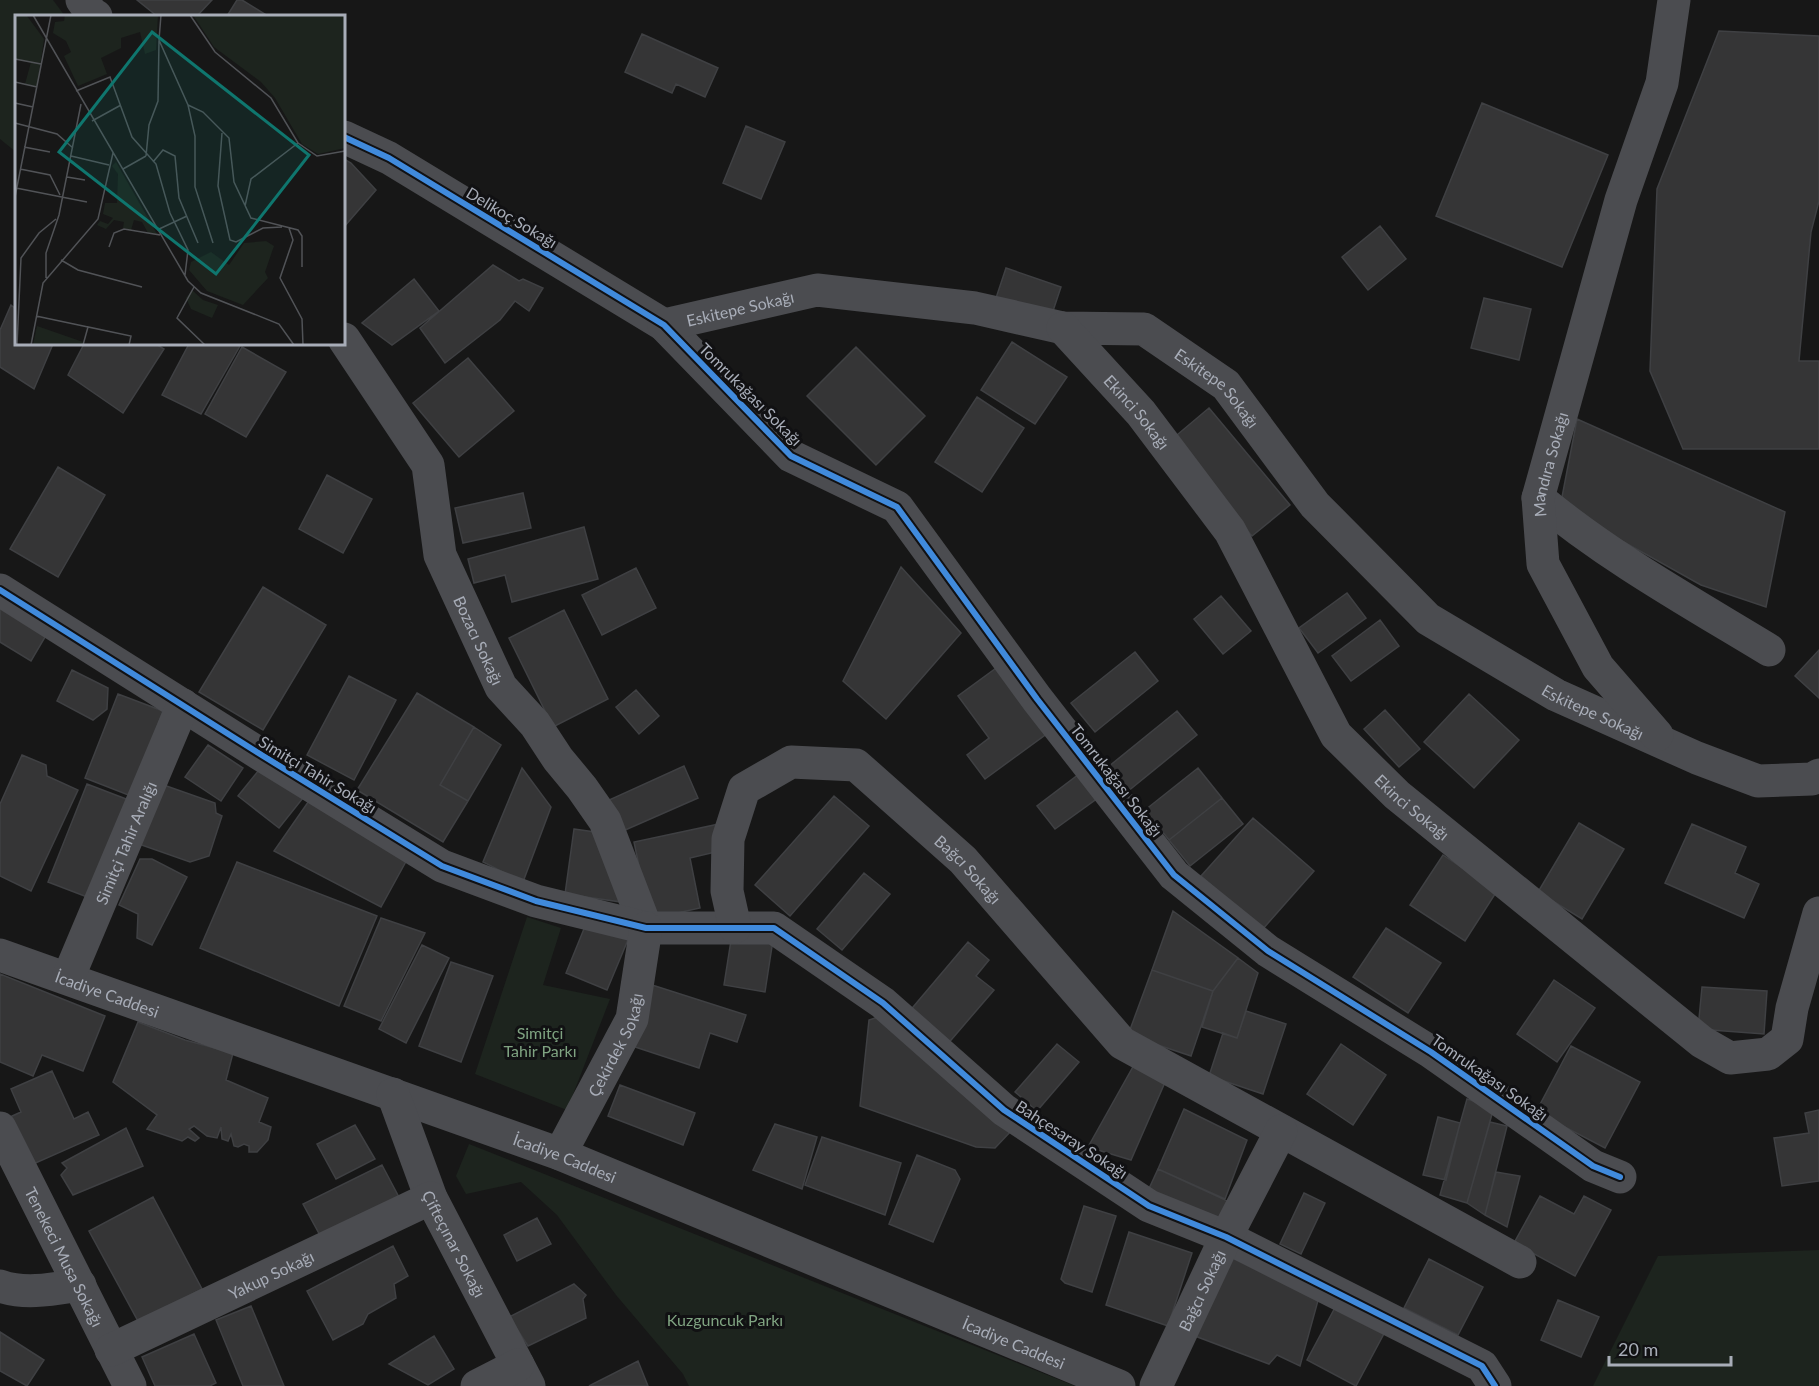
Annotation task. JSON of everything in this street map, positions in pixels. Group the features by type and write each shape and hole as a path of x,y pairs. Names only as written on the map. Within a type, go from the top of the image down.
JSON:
{"street":[{"name":"Mandıra Sokağı","path":"1674,0 1662,83 1621,200 1538,498 1543,564 1598,667 1664,743 1758,781 1812,779 1819,775"},
{"name":"Delikoç Sokağı","path":"345,137 389,158 664,325"},
{"name":"Eskitepe Sokağı","path":"664,325 817,290 975,308 1063,328 1144,329 1226,385 1315,505 1428,619 1556,695 1664,743"},
{"name":"Tomrukağası Sokağı","path":"664,325 791,456 897,507 1037,699 1174,875 1268,951 1431,1052 1593,1166 1620,1177"},
{"name":"Ekinci Sokağı","path":"1063,328 1141,413 1230,531 1336,735 1397,795 1702,1042 1730,1058 1768,1054 1787,1040 1792,1008 1819,913"},
{"name":"Bozacı Sokağı","path":"345,340 428,465 440,555 501,687 535,724 558,759 605,821 646,928"},
{"path":"1538,498 1634,568 1769,650"},
{"name":"Simitçi Tahir Sokağı","path":"0,590 442,866 536,901 646,928"},
{"name":"Simitçi Tahir Aralığı","path":"68,978 183,705"},
{"name":"Bağcı Sokağı","path":"735,927 727,891 728,839 744,789 790,762 856,765 963,860 1122,1043 1520,1262"},
{"name":"Bahçesaray Sokağı","path":"646,928 774,928 883,1003 1004,1110 1149,1206 1226,1238 1482,1366 1495,1386"},
{"name":"Çekirdek Sokağı","path":"560,1154 632,1019 646,928"},
{"name":"İcadiye Caddesi","path":"0,955 560,1154 1119,1386"},
{"name":"Çifteçınar Sokağı","path":"393,1094 431,1198 524,1376"},
{"name":"Tenekeci Musa Sokağı","path":"0,1128 130,1386"},
{"name":"Bağcı Sokağı","path":"1156,1386 1226,1238 1281,1131"},
{"name":"Yakup Sokağı","path":"111,1350 431,1198"},
{"path":"0,1286 11,1290 42,1290 80,1285"},
{"path":"477,1386 524,1376"}],"green space":[{"path":"0,0 53,0 64,15 15,15 15,151 0,139"},
{"name":"Simitçi Tahir Parkı","path":"527,917 561,928 543,985 610,999 567,1110 475,1074"},
{"name":"Kuzguncuk Parkı","path":"469,1144 1075,1386 689,1386 683,1374 616,1295 557,1215 521,1182 466,1194 456,1176"},
{"path":"1819,1250 1819,1386 1593,1386 1658,1256"}],"building":[{"path":"137,0 212,0 198,15 156,15"},
{"path":"237,0 242,0 266,15 228,15"},
{"path":"1719,31 1819,36 1819,201 1811,232 1799,361 1819,361 1819,449 1683,449 1650,371 1657,189"},
{"path":"642,34 718,68 705,97 676,84 672,93 625,72"},
{"path":"1482,103 1608,155 1562,267 1436,216"},
{"path":"746,126 785,142 761,199 723,183"},
{"path":"345,160 376,190 345,226"},
{"path":"1380,226 1406,259 1368,290 1342,257"},
{"path":"493,265 519,281 523,279 543,288 529,311 515,301 500,320 445,363 420,328"},
{"path":"1006,268 1061,287 1050,320 995,301"},
{"path":"414,279 439,311 392,345 362,323"},
{"path":"1484,298 1531,309 1519,360 1471,348"},
{"path":"11,305 15,308 15,345 53,345 34,389 0,367 0,330"},
{"path":"1012,342 1067,377 1035,424 981,390"},
{"path":"83,345 158,345 164,349 123,413 68,375"},
{"path":"188,345 240,346 201,414 162,395"},
{"path":"242,347 286,372 246,437 205,414"},
{"path":"856,347 925,416 876,465 807,396"},
{"path":"468,358 514,411 459,457 413,403"},
{"path":"977,397 1024,428 982,492 935,462"},
{"path":"1209,408 1290,505 1252,536 1171,440"},
{"path":"1577,419 1785,512 1766,607 1701,585 1586,521 1562,497"},
{"path":"58,467 105,495 58,577 10,549"},
{"path":"327,475 372,499 343,553 299,529"},
{"path":"523,493 531,528 463,543 455,508"},
{"path":"584,527 598,579 512,602 505,575 474,583 468,559"},
{"path":"901,567 961,633 886,719 843,681"},
{"path":"636,568 656,608 602,635 582,595"},
{"path":"263,587 326,625 263,730 199,692"},
{"path":"1347,593 1366,618 1318,653 1299,628"},
{"path":"1221,596 1251,631 1223,654 1194,619"},
{"path":"0,603 48,632 31,661 0,642"},
{"path":"564,610 608,699 553,727 509,638"},
{"path":"1380,620 1399,646 1351,681 1332,656"},
{"path":"1819,650 1819,698 1795,676"},
{"path":"1135,652 1158,681 1095,732 1071,703"},
{"path":"1003,663 1052,730 985,779 967,755 989,738 958,696"},
{"path":"72,670 108,688 107,709 93,720 57,701"},
{"path":"349,676 396,700 354,780 307,755"},
{"path":"636,690 659,716 639,734 616,707"},
{"path":"417,693 474,727 440,785 468,801 443,842 357,790"},
{"path":"118,694 163,711 131,796 85,778"},
{"path":"1469,694 1519,740 1474,788 1424,742"},
{"path":"1385,710 1420,749 1399,767 1364,729"},
{"path":"1177,711 1197,735 1127,792 1108,767"},
{"path":"474,727 501,745 468,801 440,785"},
{"path":"208,745 243,768 221,801 185,777"},
{"path":"22,755 46,765 47,776 78,790 31,891 0,876 0,804"},
{"path":"263,765 307,793 279,828 238,796"},
{"path":"684,766 698,798 623,831 609,800"},
{"path":"522,768 551,807 523,882 483,862"},
{"path":"1198,768 1222,798 1169,840 1145,810"},
{"path":"1083,771 1102,795 1055,829 1037,806"},
{"path":"158,783 215,803 216,813 222,816 209,856 190,862 136,843"},
{"path":"87,784 134,802 95,900 48,882"},
{"path":"313,795 409,856 381,907 274,851"},
{"path":"834,796 869,826 790,916 755,885"},
{"path":"1222,798 1243,824 1190,866 1169,840"},
{"path":"1253,818 1314,871 1262,930 1201,876"},
{"path":"1579,823 1624,849 1582,919 1538,892"},
{"path":"719,824 724,850 690,858 700,908 650,919 634,842"},
{"path":"1692,824 1746,847 1735,873 1759,884 1744,918 1665,883"},
{"path":"574,829 602,833 621,902 565,894"},
{"path":"1443,855 1497,891 1465,941 1410,905"},
{"path":"140,859 152,859 187,877 152,945 137,938 138,914 119,905"},
{"path":"237,862 377,916 339,1006 200,948"},
{"path":"864,873 890,894 842,950 817,929"},
{"path":"1173,911 1238,958 1213,991 1152,970"},
{"path":"381,918 425,933 381,1021 344,1006"},
{"path":"588,919 630,935 607,990 566,973"},
{"path":"1386,928 1441,963 1408,1013 1353,977"},
{"path":"732,934 773,940 765,992 724,985"},
{"path":"968,942 989,960 976,976 994,990 946,1046 908,1013"},
{"path":"422,945 449,958 406,1043 379,1029"},
{"path":"1238,958 1258,973 1237,1038 1202,1027 1213,991"},
{"path":"451,962 493,976 461,1062 419,1046"},
{"path":"1152,970 1213,991 1191,1056 1128,1035"},
{"path":"0,974 105,1016 83,1071 42,1055 33,1076 0,1062"},
{"path":"1554,980 1595,1008 1557,1062 1517,1034"},
{"path":"649,984 746,1015 737,1042 710,1033 699,1068 629,1045"},
{"path":"1702,987 1767,991 1764,1034 1698,1029"},
{"path":"1246,1011 1286,1024 1263,1094 1209,1076 1223,1033 1237,1038"},
{"path":"890,1013 1012,1130 995,1148 976,1147 860,1106 869,1020"},
{"path":"138,1022 185,1040 233,1053 226,1080 268,1098 259,1122 271,1127 268,1140 257,1152 249,1152 249,1146 244,1144 234,1146 231,1134 228,1141 222,1139 221,1127 217,1138 207,1136 194,1126 189,1129 199,1138 195,1141 188,1137 182,1141 147,1129 157,1115 113,1082"},
{"path":"1057,1044 1079,1062 1037,1111 1015,1092"},
{"path":"1341,1044 1386,1075 1353,1125 1307,1094"},
{"path":"1571,1046 1640,1082 1605,1148 1536,1112"},
{"path":"1134,1065 1166,1080 1131,1160 1088,1147"},
{"path":"52,1071 74,1119 88,1112 99,1135 31,1165 10,1117 21,1112 11,1089"},
{"path":"620,1085 695,1113 683,1145 608,1116"},
{"path":"1467,1099 1494,1107 1467,1203 1440,1195"},
{"path":"1184,1109 1247,1140 1225,1199 1158,1169"},
{"path":"1819,1110 1819,1181 1782,1186 1774,1138 1809,1133 1805,1113"},
{"path":"1438,1117 1460,1123 1446,1180 1423,1175"},
{"path":"1490,1122 1507,1126 1485,1215 1467,1203"},
{"path":"775,1124 817,1137 802,1189 753,1170"},
{"path":"355,1125 375,1159 336,1179 317,1144"},
{"path":"126,1128 143,1166 73,1195 61,1175 67,1168 62,1163"},
{"path":"822,1137 901,1163 885,1215 805,1185"},
{"path":"917,1155 955,1170 960,1179 933,1242 889,1224"},
{"path":"382,1165 401,1201 322,1239 303,1204"},
{"path":"1158,1169 1232,1203 1221,1227 1147,1193"},
{"path":"1496,1172 1520,1176 1507,1227 1485,1215"},
{"path":"1304,1193 1325,1203 1301,1254 1280,1244"},
{"path":"1540,1196 1574,1214 1584,1196 1611,1210 1575,1276 1514,1243"},
{"path":"153,1197 202,1289 139,1323 89,1231"},
{"path":"1084,1206 1116,1216 1092,1292 1065,1283 1061,1279"},
{"path":"537,1218 551,1244 517,1261 504,1235"},
{"path":"1129,1232 1192,1253 1168,1326 1106,1305"},
{"path":"393,1246 408,1276 394,1284 396,1298 368,1314 363,1324 333,1340 307,1291"},
{"path":"1229,1256 1319,1297 1300,1366 1277,1355 1269,1364 1187,1333"},
{"path":"1429,1259 1483,1287 1458,1335 1404,1308"},
{"path":"574,1284 586,1295 583,1299 586,1318 528,1346 509,1317"},
{"path":"1558,1300 1599,1317 1581,1357 1541,1340"},
{"path":"1338,1302 1387,1328 1356,1386 1307,1360"},
{"path":"251,1306 284,1386 243,1386 216,1320"},
{"path":"0,1332 44,1360 27,1386 0,1371"},
{"path":"194,1334 216,1383 210,1386 155,1386 142,1357"},
{"path":"434,1336 454,1369 428,1385 389,1364"},
{"path":"638,1361 648,1386 589,1386"}],"cycle path":[{"path":"345,137 389,158 664,325 791,456 897,507 1037,699 1174,875 1268,951 1431,1052 1593,1166 1620,1177"},
{"path":"0,590 442,866 536,901 646,928 774,928 883,1003 1004,1110 1149,1206 1226,1237 1482,1366 1495,1386"}]}
